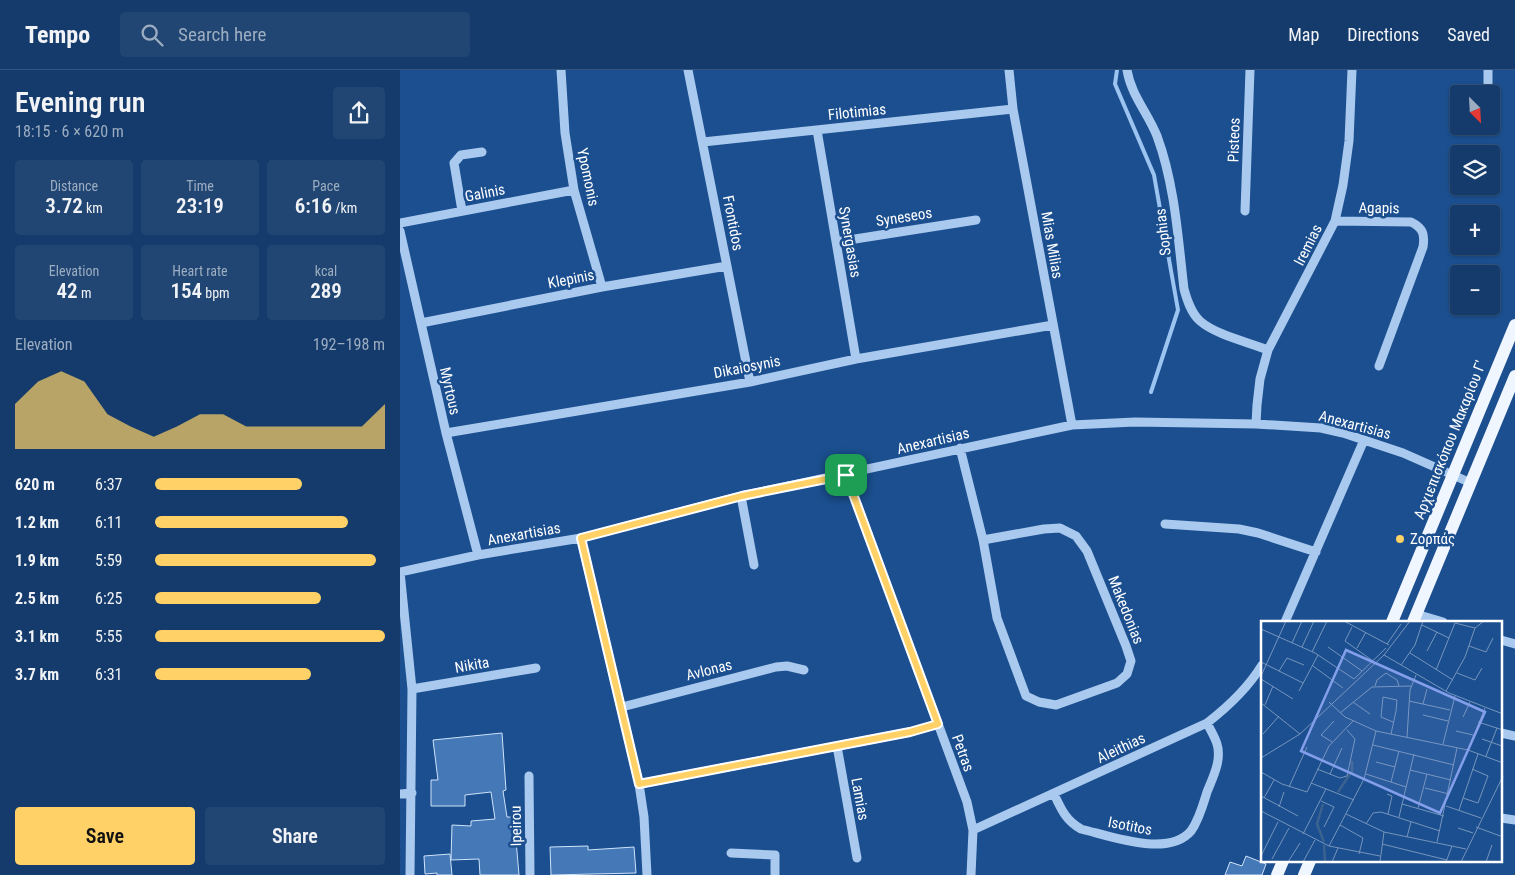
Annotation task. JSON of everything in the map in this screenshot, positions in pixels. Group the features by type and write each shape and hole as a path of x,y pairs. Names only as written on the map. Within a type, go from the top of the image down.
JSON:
{"main road":[{"name":"Αρχιεπισκόπου Μακαρίου Γ'","path":"1392,621 1515,325"},
{"path":"1415,618 1515,376"},
{"path":"1277,875 1283,862"},
{"path":"1304,875 1310,862"}],"street":[{"name":"Ypomonis","path":"561,70 565,133 574,190 602,287"},
{"name":"Frontidos","path":"688,70 750,382"},
{"name":"Mias Milias","path":"1009,70 1013,109 1072,425"},
{"name":"Sophias","path":"1127,70 1129,84 1156,134 1171,182 1184,289 1190,306 1198,320 1214,330 1268,350"},
{"name":"Pisteos","path":"1245,211 1250,70"},
{"name":"Iremias","path":"1256,424 1260,379 1268,350 1335,221 1343,185 1349,142 1352,70"},
{"path":"1488,70 1488,85"},
{"name":"Filotimias","path":"703,142 1013,109"},
{"name":"Synergasias","path":"817,130 856,359"},
{"path":"462,211 454,163 461,155 482,152"},
{"name":"Galinis","path":"400,223 574,190"},
{"name":"Syneseos","path":"836,242 976,220"},
{"name":"Agapis","path":"1335,221 1411,222 1420,227 1424,236 1423,247 1379,366"},
{"name":"Myrtous","path":"400,230 446,433 478,555"},
{"name":"Klepinis","path":"421,323 602,287 727,266"},
{"name":"Dikaiosynis","path":"446,433 750,382 856,359 1053,325"},
{"name":"Anexartisias","path":"400,572 478,555 581,538 742,496 1072,425 1135,422 1256,424 1321,428 1403,453 1471,483"},
{"path":"1285,621 1364,440"},
{"name":"Makedonias","path":"960,448 983,540 997,618 1026,696 1039,702 1056,705 1116,683 1127,674 1131,661 1126,646 1087,551 1076,536 1060,528 983,540"},
{"name":"Petras","path":"846,475 966,802 973,830 971,875"},
{"path":"742,496 754,566"},
{"path":"1166,524 1239,529 1258,533 1316,552"},
{"path":"581,538 639,784 644,817 647,875"},
{"path":"400,572 412,689 410,875"},
{"path":"1415,618 1437,621"},
{"path":"1502,640 1515,644"},
{"name":"Avlonas","path":"622,707 776,668 787,666 804,670"},
{"name":"Aleithias","path":"973,830 1207,723 1228,707 1252,681 1261,667"},
{"name":"Nikita","path":"412,689 536,668"},
{"name":"Isotitos","path":"1054,794 1064,816 1081,829 1153,845 1176,841 1184,836 1196,822 1216,767 1218,756 1217,744 1207,723"},
{"path":"639,784 910,732 938,724"},
{"path":"1502,733 1515,736"},
{"name":"Lamias","path":"837,746 857,858"},
{"name":"Ipeirou","path":"529,776 530,875"},
{"path":"400,794 412,793"},
{"path":"1502,818 1515,820"},
{"path":"731,853 775,855 776,875"}],"building":[{"path":"502,733 506,790 503,791 507,817 514,817 519,875 480,875 479,859 451,860 452,825 471,826 471,821 495,819 491,792 465,795 465,806 431,806 431,780 438,780 433,740"},
{"path":"588,846 588,850 634,847 636,873 551,875 550,847"},
{"path":"450,854 452,875 425,874 424,856"},
{"path":"1246,856 1266,864 1262,875 1225,875 1230,862 1242,866"}],"waterway":[{"path":"1117,70 1115,84 1154,175 1178,310 1151,392"}],"place":[{"name":"Ζορπάς","path":"1400,539"}],"route":[{"path":"846,475 938,724 910,732 639,784 581,538 742,496 846,475"}]}
